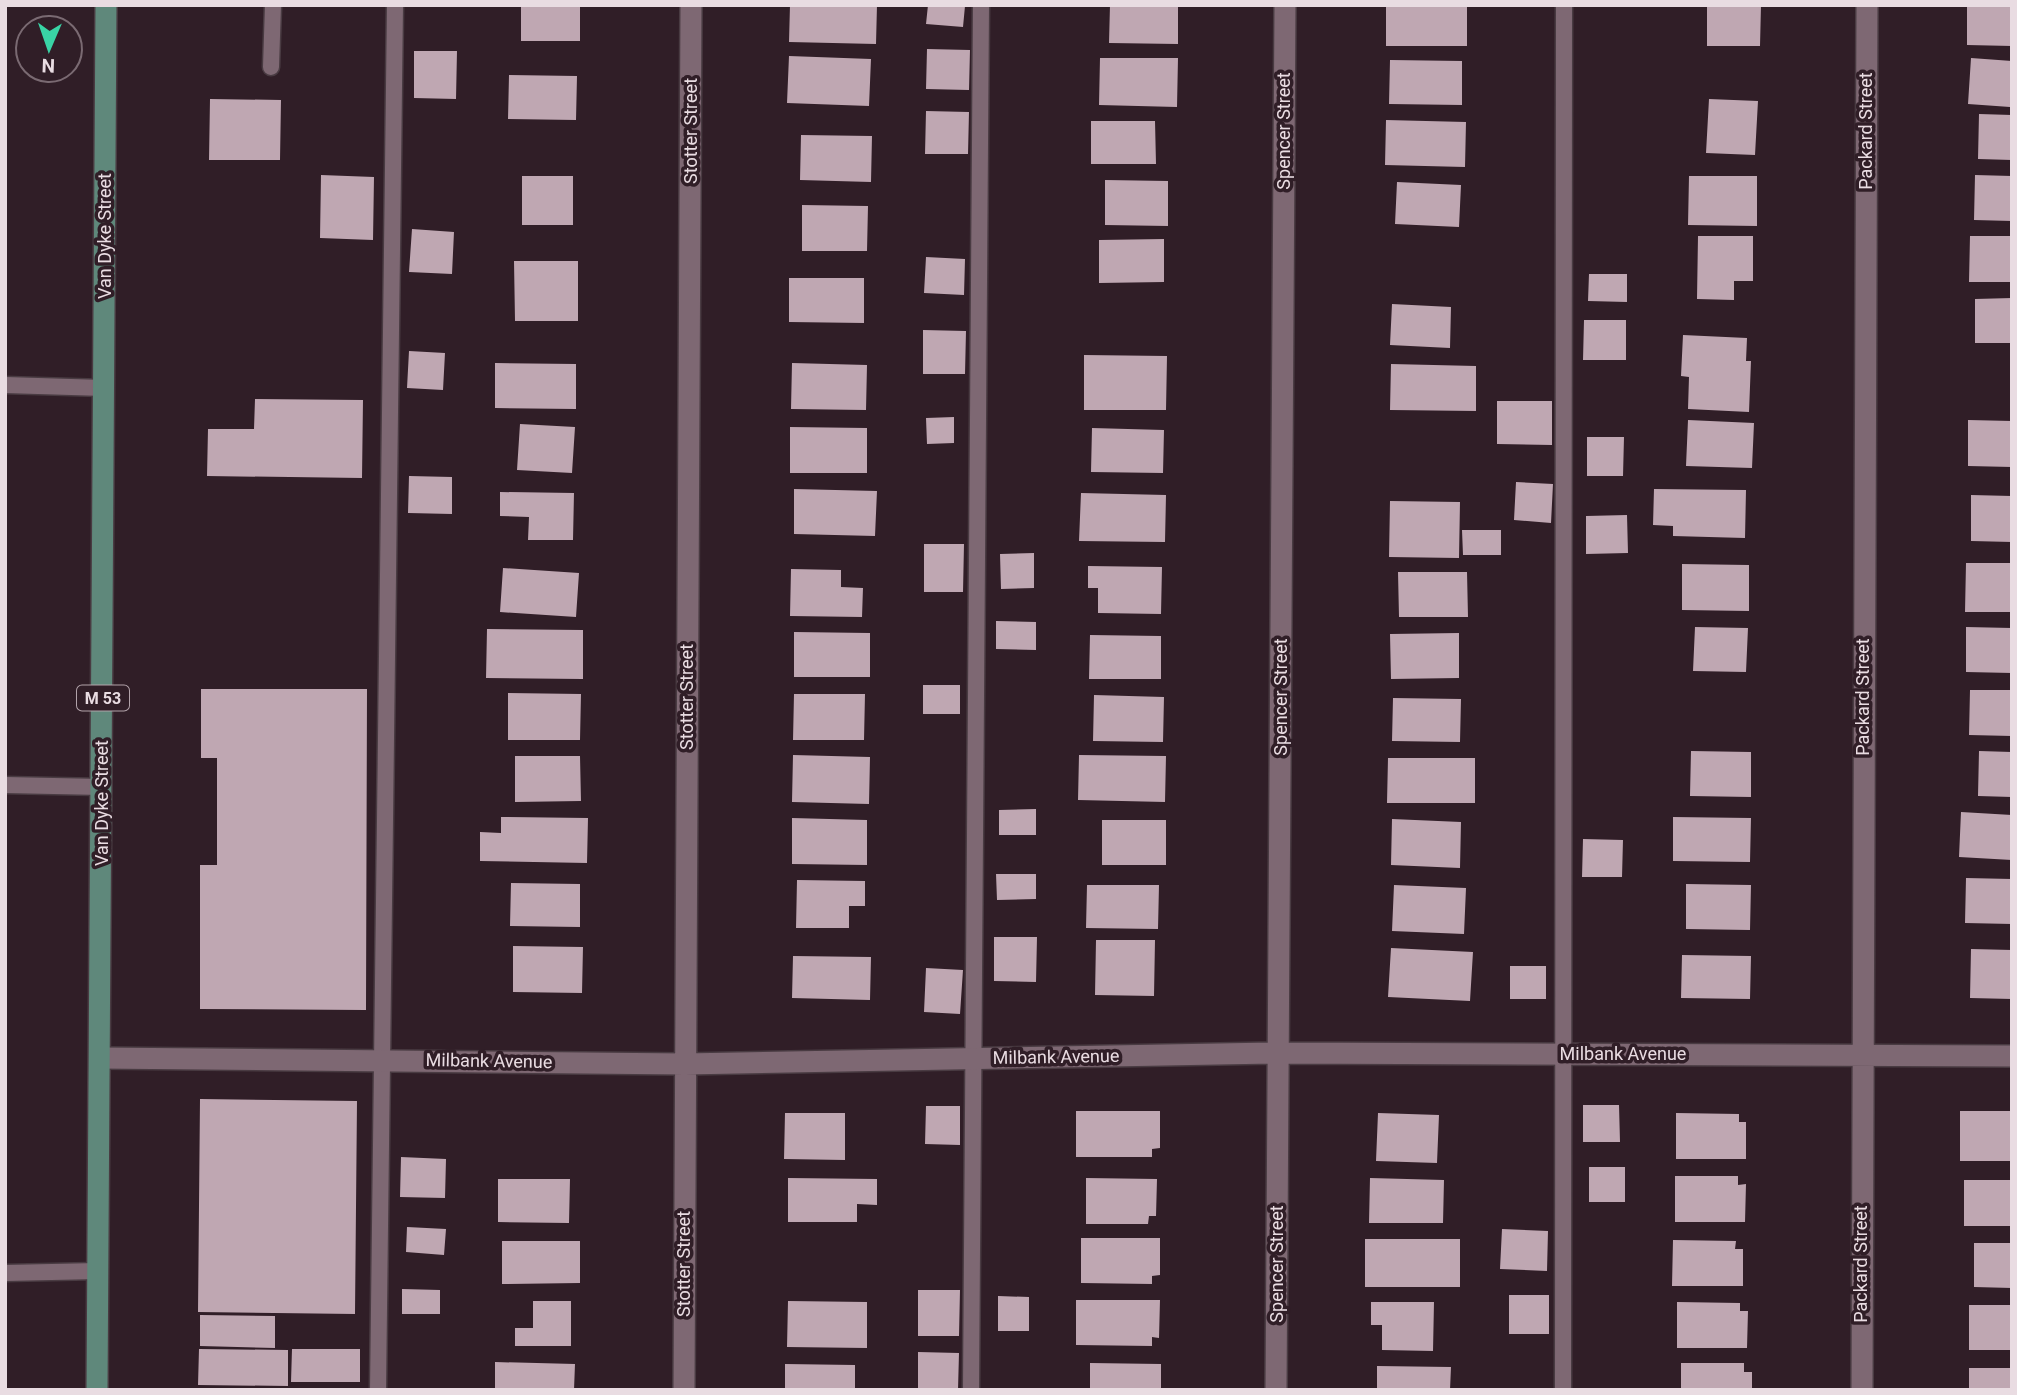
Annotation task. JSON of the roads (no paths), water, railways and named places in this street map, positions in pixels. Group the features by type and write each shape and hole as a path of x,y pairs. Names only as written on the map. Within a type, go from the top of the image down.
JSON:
{"main road":[{"name":"Van Dyke Street","path":"97,1390 106,5"}],"street":[{"name":"Stotter Street","path":"684,1390 691,5"},
{"name":"Spencer Street","path":"1276,1390 1285,5"},
{"name":"Packard Street","path":"1861,1390 1867,5"},
{"name":"Milbank Avenue","path":"100,1058 685,1064 1278,1053 2012,1056"}],"lane":[{"path":"271,67 273,5"},
{"path":"379,1390 396,5"},
{"path":"971,1390 981,5"},
{"path":"1563,1390 1564,5"},
{"path":"5,385 104,388"},
{"path":"5,785 102,786"},
{"path":"5,1273 98,1271"}]}
